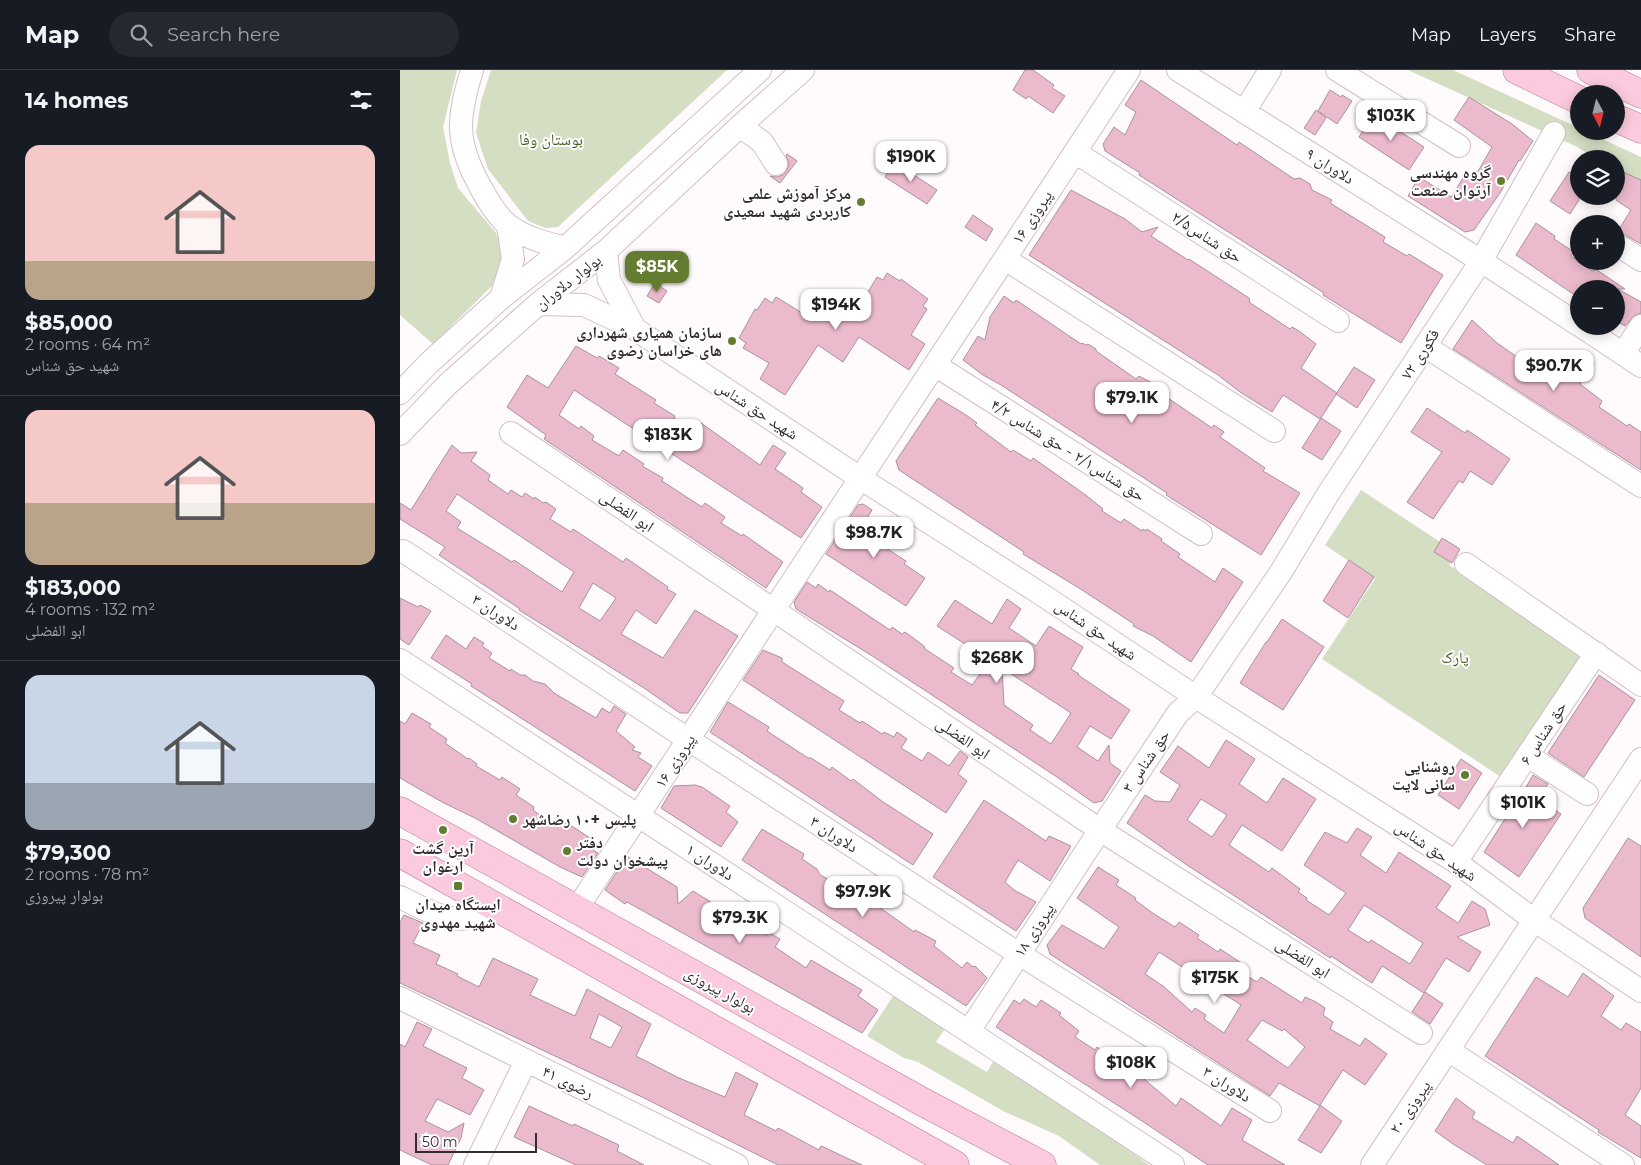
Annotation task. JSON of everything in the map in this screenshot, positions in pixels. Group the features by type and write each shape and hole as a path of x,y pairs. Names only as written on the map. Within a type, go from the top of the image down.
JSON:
{"main road":[{"path":"1517,70 1570,96"},
{"path":"1592,70 1641,94"},
{"path":"1625,122 1641,129"},
{"name":"بولوار پیروزی","path":"400,811 576,910 1042,1165"},
{"path":"400,853 956,1165"}],"street":[{"path":"472,70 462,101 460,121 469,168 489,203 508,225 534,239 565,248"},
{"name":"بولوار دلاوران","path":"400,393 429,363 500,298 565,248 760,70"},
{"name":"بولوار دلاوران","path":"400,434 448,384 538,304 606,252 740,126 803,70"},
{"name":"پیروزی ۱۶","path":"576,910 1129,70"},
{"name":"دلاوران ۹","path":"1178,70 1481,261 1570,319"},
{"path":"1244,112 1270,70"},
{"path":"1337,70 1459,146"},
{"path":"740,126 762,142 776,164"},
{"name":"فکوری ۷۲","path":"1196,696 1281,572 1328,494 1481,261 1554,133"},
{"name":"حق شناس۲/۵","path":"1075,152 1338,321"},
{"path":"500,298 513,259 508,225"},
{"path":"1625,250 1641,260"},
{"path":"606,252 609,280 636,329"},
{"path":"1005,258 1274,431"},
{"name":"شهید حق شناس","path":"538,304 584,305 636,329 860,478 1456,862 1534,920 1641,990"},
{"path":"1632,360 1641,326"},
{"name":"دلاوران ۹","path":"1594,335 1632,360"},
{"path":"1425,346 1641,486"},
{"name":"حق شناس۲/۱ - حق شناس ۴/۲","path":"935,365 1202,534"},
{"name":"ابو الفضلی","path":"511,433 1100,830 1421,1033"},
{"name":"دلاوران ۳","path":"403,551 688,740 1019,954 1270,1111"},
{"path":"1466,564 1641,684"},
{"name":"حق شناس ۶","path":"1456,862 1596,653"},
{"name":"دلاوران ۱","path":"400,660 1173,1165"},
{"name":"حق شناس ۳","path":"1100,830 1178,713 1196,696"},
{"path":"1528,756 1587,794"},
{"name":"پیروزی ۲۰","path":"1372,1165 1641,759"},
{"name":"پیروزی ۱۸","path":"969,1031 1100,830"},
{"path":"400,897 427,910 450,918 474,917 495,907"},
{"name":"رضوی ۴۱","path":"400,998 737,1165"},
{"path":"1448,1050 1623,1165"},
{"path":"475,1165 526,1061"}],"green space":[{"path":"400,70 457,70 443,127 450,163 458,188 496,233 504,252 493,285 433,344 400,315"},
{"name":"بوستان وفا","path":"491,70 727,70 558,227 545,228 528,221 488,169 476,133 481,101"},
{"path":"1408,70 1453,70 1570,124 1570,140 1604,140 1641,157 1641,185 1625,175 1625,150 1582,150"},
{"name":"پارک","path":"1361,490 1457,553 1449,565 1586,655 1504,779 1322,659 1375,579 1325,545"},
{"path":"895,993 946,1027 936,1042 987,1072 997,1055 1149,1165 1100,1165 1059,1136 1003,1111 918,1062 904,1058 867,1036"}],"building":[{"path":"1025,70 1033,70 1054,85 1052,88 1065,96 1053,113 1028,96 1026,99 1013,90"},
{"path":"1141,80 1237,145 1239,142 1294,179 1300,178 1310,184 1312,190 1332,200 1330,203 1385,237 1383,242 1407,256 1409,254 1443,275 1401,343 1323,295 1324,293 1139,175 1140,173 1105,151 1103,144 1114,127 1125,135 1136,112 1125,105"},
{"path":"1330,90 1352,101 1337,124 1318,111"},
{"path":"1469,97 1512,124 1533,141 1474,230 1465,232 1408,196 1419,177 1451,197 1465,175 1473,180 1492,147 1454,120"},
{"path":"1316,110 1326,118 1315,135 1304,128"},
{"path":"1373,114 1424,147 1409,170 1359,137"},
{"path":"787,154 797,161 780,183 770,176 777,177 783,175 787,170 789,164"},
{"path":"894,162 937,190 927,204 885,177"},
{"path":"1570,173 1570,205 1576,205 1570,214 1550,201"},
{"path":"1625,173 1641,180 1641,244 1625,235 1625,220 1631,210 1624,205"},
{"path":"1071,190 1125,219 1142,232 1158,227 1151,236 1249,298 1250,303 1290,329 1292,327 1299,331 1316,344 1301,368 1337,393 1321,418 1283,395 1272,412 1240,392 1218,375 1029,255"},
{"path":"973,215 993,229 986,241 965,227"},
{"path":"1536,223 1555,236 1554,239 1570,249 1570,270 1597,270 1612,280 1570,280 1570,292 1516,255"},
{"path":"887,273 900,281 901,279 928,299 923,306 927,309 911,335 925,344 909,370 859,337 843,362 818,345 785,395 760,379 769,363 743,348 746,343 739,338 755,309 757,310 765,298 772,303 776,297 815,321 819,313 842,308 850,313 858,299 862,302 877,277 883,280"},
{"path":"655,283 667,291 659,303 647,296"},
{"path":"1625,293 1641,302 1641,313 1635,315 1625,326"},
{"path":"1004,296 1014,303 1016,300 1081,344 1088,344 1096,349 1096,351 1136,379 1139,376 1158,386 1156,390 1212,428 1214,425 1224,432 1220,437 1265,468 1263,471 1300,493 1261,555 1166,495 1167,493 983,375 963,360 978,336 985,340 990,317"},
{"path":"1472,320 1497,343 1524,362 1528,357 1565,379 1581,355 1594,363 1580,384 1602,401 1599,407 1627,426 1629,424 1641,432 1641,470 1453,349"},
{"path":"576,346 597,358 599,356 619,368 615,374 656,400 654,403 675,416 674,418 695,432 701,423 760,465 773,445 786,453 775,469 803,488 801,492 822,507 801,538 574,390 559,415 579,429 581,426 594,436 592,440 619,456 623,450 644,464 642,466 663,478 662,481 702,507 705,503 725,517 721,523 742,536 743,534 783,562 766,588 544,439 546,435 507,407 527,375 548,388"},
{"path":"1354,367 1375,380 1357,408 1336,394"},
{"path":"938,398 977,423 975,425 1011,452 1013,450 1031,461 1033,458 1087,496 1103,509 1102,511 1121,523 1124,519 1142,531 1147,529 1180,554 1178,557 1215,582 1223,568 1243,582 1191,662 1153,636 1133,626 1134,624 1079,588 1023,554 1024,552 899,470 896,461"},
{"path":"1427,408 1465,433 1467,430 1510,459 1492,485 1470,471 1463,483 1459,481 1433,519 1407,502 1442,452 1411,432"},
{"path":"1321,418 1341,431 1322,460 1302,448"},
{"path":"452,445 461,453 477,452 471,461 490,475 488,480 508,494 511,490 522,497 525,493 543,503 546,502 556,509 550,519 571,532 573,529 623,562 626,558 676,594 656,624 636,610 621,634 663,658 695,610 738,636 688,713 680,713 644,688 519,610 439,555 445,547 400,519 400,503 411,510","holes":["457,494 574,572 562,592 514,560 512,562 457,528 461,522 446,511","593,583 616,598 600,621 579,608"]},
{"path":"863,504 872,510 862,526 889,544 886,548 906,561 904,564 925,578 906,606 826,554 858,505"},
{"path":"1442,538 1460,549 1452,563 1434,552"},
{"path":"1349,560 1374,577 1348,618 1323,601"},
{"path":"807,582 816,588 818,584 890,630 892,627 902,634 905,632 924,646 925,649 954,668 951,672 972,685 990,660 937,626 955,600 992,624 1007,599 1021,609 1009,628 1036,646 1049,626 1083,647 1071,669 1130,710 1111,739 1090,726 1077,747 1098,761 1109,745 1110,763 1121,771 1102,801 1094,803 874,657 796,609 794,602","holes":["1002,668 1071,713 1051,744 1030,730 1033,725 1004,705"]},
{"path":"400,598 431,611 409,645 400,639"},
{"path":"1282,619 1324,647 1283,710 1240,683"},
{"path":"446,635 466,649 474,637 484,643 482,646 492,653 489,658 510,671 511,669 533,681 545,684 554,693 596,718 602,708 610,713 614,706 626,714 616,731 635,747 632,750 641,753 638,757 652,766 635,791 471,686 472,684 431,658"},
{"path":"763,650 782,658 782,662 844,701 839,710 860,723 862,721 882,734 884,732 894,737 897,732 907,739 901,748 922,761 928,752 949,766 960,751 968,757 958,774 967,781 946,813 743,680"},
{"path":"1599,675 1635,700 1584,777 1548,753"},
{"path":"728,702 769,727 767,731 808,758 830,770 832,767 851,781 853,779 883,802 933,834 913,865 710,732"},
{"path":"412,713 431,724 429,727 447,739 445,743 469,758 477,764 476,766 500,780 502,777 520,789 516,795 534,807 533,810 552,824 555,820 562,825 567,823 590,838 585,845 598,853 582,877 560,867 475,818 400,778 400,721 405,724"},
{"path":"1226,740 1255,759 1239,784 1267,803 1283,778 1316,799 1282,851 1242,825 1229,845 1269,872 1272,868 1300,889 1298,892 1307,898 1306,900 1329,915 1346,893 1304,865 1325,832 1347,843 1357,828 1372,837 1360,855 1386,873 1399,852 1451,886 1436,908 1458,923 1472,901 1485,909 1490,925 1457,937 1481,952 1469,972 1446,958 1424,993 1382,966 1372,983 1331,956 1330,958 1187,865 1127,823 1145,795 1155,801 1170,802 1180,785 1160,772 1178,746 1209,768","holes":["1201,799 1227,815 1212,837 1187,820","1364,905 1423,943 1410,964 1371,940 1369,943 1348,930"]},
{"path":"1461,759 1482,773 1459,809 1438,795"},
{"path":"1533,775 1548,784 1538,799 1561,814 1519,877 1484,852"},
{"path":"695,785 702,787 730,806 726,812 738,822 721,847 661,808 674,786"},
{"path":"984,800 1046,841 1049,836 1071,846 1050,881 1018,860 1005,882 1014,890 1036,902 1016,931 933,877"},
{"path":"762,829 804,854 802,859 817,869 820,875 842,886 862,902 865,897 914,932 915,930 936,941 934,946 962,968 967,962 973,967 975,966 987,978 966,1006 742,860"},
{"path":"1628,838 1641,846 1641,957 1585,918 1583,908"},
{"path":"627,856 677,887 678,904 693,891 714,904 712,906 753,932 755,929 767,935 768,932 780,939 775,947 806,968 811,960 862,990 858,996 878,1010 862,1033 627,902 625,904 605,890"},
{"path":"1098,867 1119,880 1116,885 1136,898 1135,900 1154,914 1175,927 1179,922 1199,935 1197,938 1218,952 1220,949 1240,962 1237,970 1257,982 1261,977 1302,1003 1305,997 1316,1002 1325,1008 1323,1015 1333,1022 1330,1029 1360,1046 1365,1038 1387,1054 1365,1085 1343,1070 1320,1105 1342,1121 1321,1153 1298,1140 1320,1106 1279,1083 1270,1096 1050,954 1047,945 1062,925 1104,949 1119,927 1077,898","holes":["1159,952 1241,1005 1224,1033 1204,1019 1206,1015 1195,1008 1192,1012 1163,986 1145,974","1262,1020 1282,1031 1284,1029 1305,1047 1288,1068 1247,1040"]},
{"path":"404,915 423,923 413,943 440,955 436,964 458,974 457,976 479,987 493,958 538,979 530,995 575,1016 587,989 651,1024 636,1056 679,1078 725,1097 736,1072 758,1084 744,1115 776,1131 778,1128 819,1150 821,1146 862,1165 778,1165 642,1097 400,983 400,922","holes":["599,1014 622,1027 611,1048 590,1038"]},
{"path":"1583,973 1614,996 1601,1016 1621,1030 1626,1023 1641,1032 1641,1088 1625,1115 1641,1126 1641,1158 1598,1132 1599,1130 1485,1056 1536,977 1568,997"},
{"path":"1425,992 1443,1004 1430,1024 1412,1012"},
{"path":"1024,999 1036,1007 1041,1000 1061,1013 1059,1015 1079,1031 1075,1037 1095,1050 1097,1047 1116,1063 1121,1055 1141,1070 1138,1074 1176,1106 1181,1098 1221,1126 1232,1108 1252,1120 1242,1140 1285,1165 1208,1165 996,1027 1014,1000 1020,1004"},
{"path":"417,1022 432,1029 423,1046 467,1068 462,1078 484,1090 470,1115 437,1099 425,1121 448,1132 464,1123 461,1138 448,1165 432,1165 400,1150 400,1044 405,1047"},
{"path":"1456,1098 1475,1112 1472,1118 1513,1143 1517,1136 1559,1165 1487,1165 1453,1144 1435,1131"},
{"path":"529,1106 619,1145 617,1151 644,1165 576,1165 514,1137"}],"place":[{"name":"گروه مهندسی آرتوان صنعت","path":"1501,181"},
{"name":"مرکز آموزش علمی کاربردی شهید سعیدی","path":"861,202"},
{"name":"سازمان همیاری شهرداری های خراسان رضوی","path":"732,341"},
{"name":"روشنایی سانی لایت","path":"1465,775"},
{"name":"پلیس +۱۰ رضاشهر","path":"513,819"},
{"name":"آرین گشت ارغوان","path":"443,830"},
{"name":"دفتر پیشخوان دولت","path":"567,851"},
{"name":"ایستگاه میدان شهید مهدوی","path":"458,886"}]}
